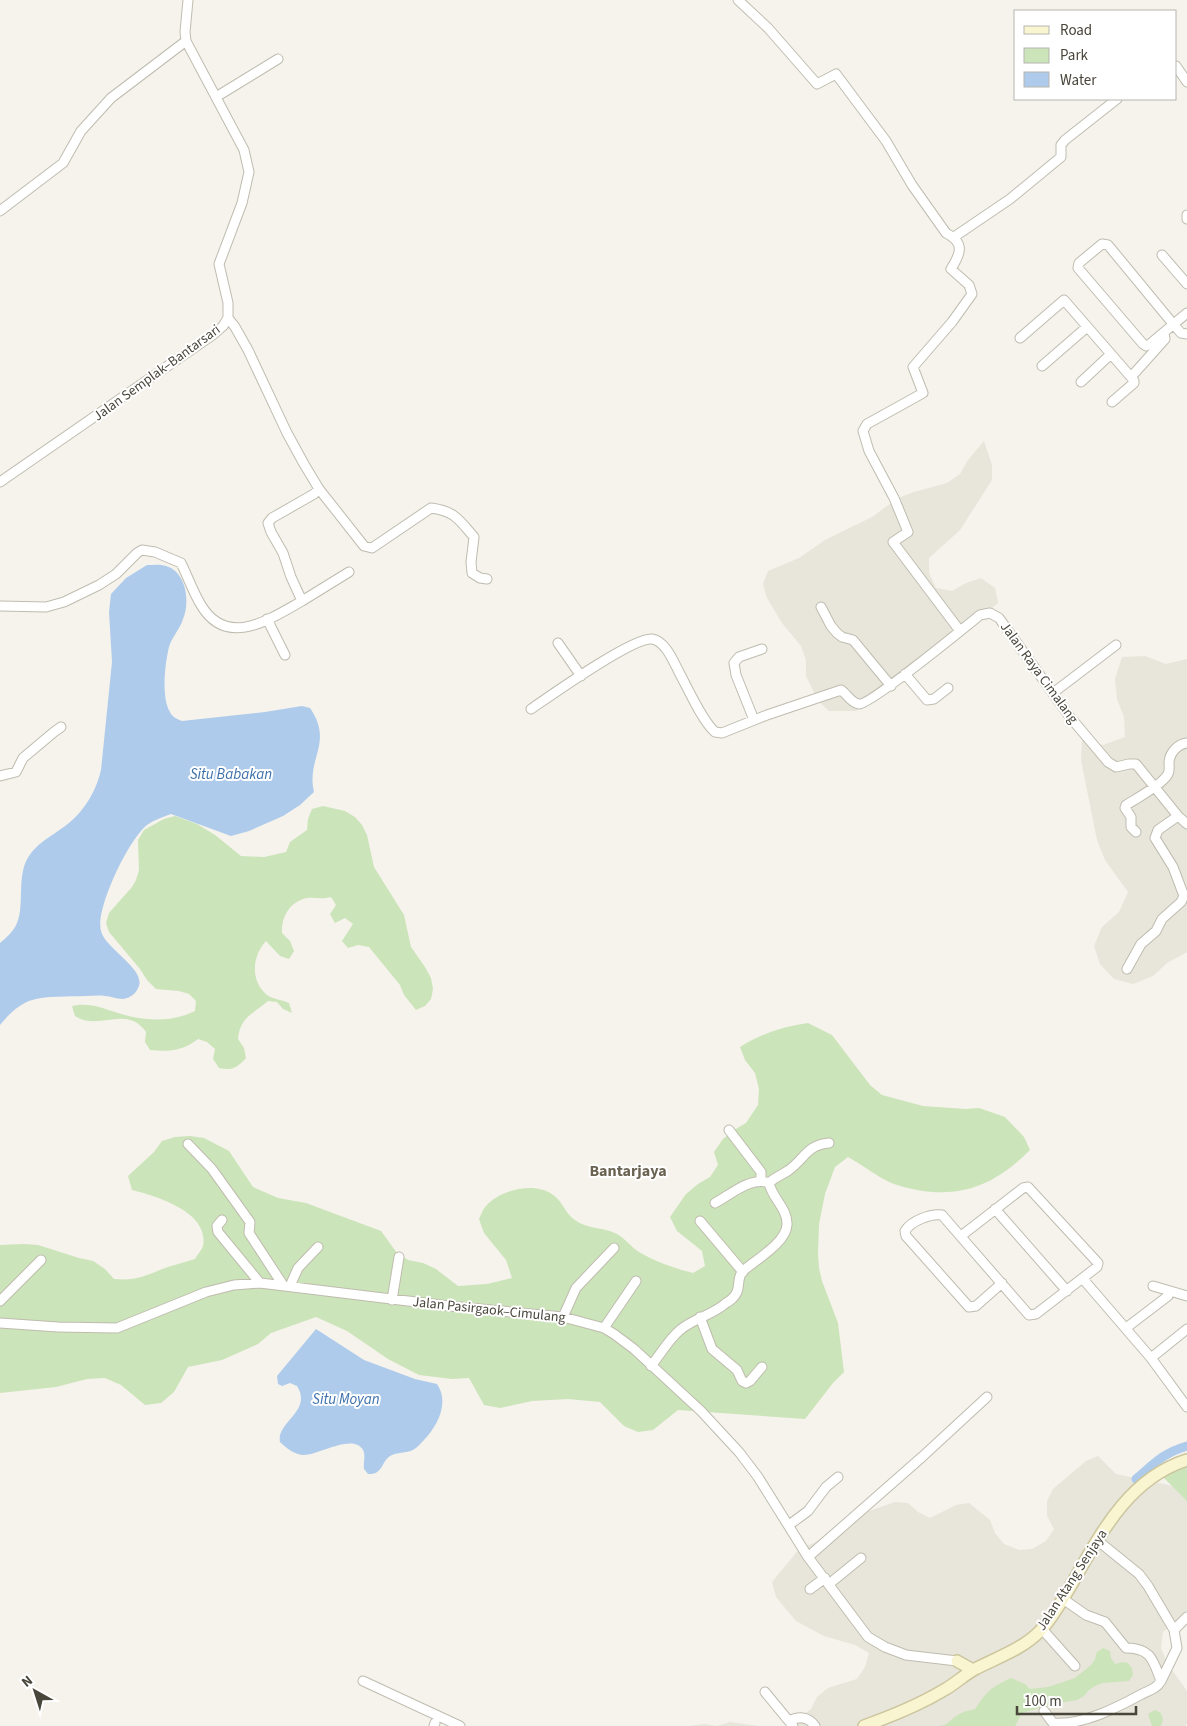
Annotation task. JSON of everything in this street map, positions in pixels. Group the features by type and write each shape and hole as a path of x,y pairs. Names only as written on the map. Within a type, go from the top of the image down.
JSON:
{"main road":[{"name":"Jalan Atang Senjaya","path":"864,1726 902,1712 944,1690 965,1666 1022,1644 1042,1629 1063,1599 1097,1540 1127,1498 1154,1476 1167,1468 1187,1460"}],"street":[{"name":"Jalan Semplak–Bantarsari","path":"0,482 214,334 223,326 228,318 228,303 218,264 242,203 249,172 244,150 186,41 188,0"},
{"path":"738,0 768,28 817,84 836,74 886,142 912,185 946,233 954,237 960,245 959,256 951,269 969,285 972,294 952,322 913,367 923,393 868,424 863,431 869,452 894,498 908,532 893,542 960,631"},
{"path":"0,211 63,163 81,131 111,98 186,41"},
{"path":"216,96 278,59"},
{"path":"1177,67 1187,82"},
{"path":"954,237 1010,199 1061,158 1061,145 1065,140 1116,100"},
{"path":"1187,313 1174,325 1146,346 1142,344 1078,268 1079,263 1102,244 1108,245 1174,325 1181,333 1187,334"},
{"path":"1162,254 1187,284"},
{"path":"1020,338 1064,300 1132,377 1134,383 1112,402"},
{"path":"228,318 248,350 293,445 319,489 360,543 369,549 372,548 431,508 446,510 457,518 474,537 471,562 472,573 480,578 487,579"},
{"path":"1042,366 1087,327"},
{"path":"1132,377 1165,338 1164,333"},
{"path":"1081,382 1111,354"},
{"path":"302,601 283,553 268,523 272,518 314,494 319,489"},
{"path":"0,606 46,607 64,602 99,585 116,574 137,553 148,550 181,563 201,605 212,619 220,625 242,628 267,619 302,601 349,572"},
{"path":"821,607 837,633 842,637 853,640 891,686"},
{"name":"Jalan Raya Cimalang","path":"754,720 841,690 854,703 864,704 891,686 983,614 990,613 996,616 1070,717 1108,762 1116,767 1136,764 1178,816 1187,824"},
{"path":"267,619 285,655"},
{"path":"531,709 609,657 645,640 652,639 661,644 672,658 712,730 722,733 754,720 736,675 734,663 739,657 762,649"},
{"path":"558,643 580,676"},
{"path":"1053,693 1116,645"},
{"path":"905,674 923,698 927,700 934,699 948,688"},
{"path":"0,776 16,772 24,758 61,728"},
{"path":"1136,832 1131,827 1130,817 1125,808 1126,805 1136,800 1168,774 1172,753 1178,747 1187,743"},
{"path":"1127,969 1141,944 1156,931 1162,919 1181,902 1184,896 1173,867 1156,838 1158,830 1178,816"},
{"path":"651,1366 680,1330 700,1317 715,1311 732,1298 736,1293 738,1281 743,1272 779,1240 787,1226 784,1212 765,1182 761,1172 729,1130"},
{"path":"715,1203 751,1183 765,1182 792,1168 812,1148 829,1143"},
{"path":"188,1144 212,1169 250,1222 249,1233 286,1286 298,1268 318,1247"},
{"path":"961,1236 1025,1187 1030,1188 1097,1261 1097,1266 1083,1279 1036,1314 1031,1315 1002,1283 961,1236 944,1216 940,1214 934,1215 916,1222 905,1231 906,1236 969,1307 976,1306 1002,1283"},
{"path":"995,1209 1067,1291"},
{"path":"222,1220 217,1226 218,1232 260,1283"},
{"path":"700,1221 743,1272"},
{"path":"563,1317 576,1288 614,1248"},
{"path":"392,1300 399,1257"},
{"path":"0,1301 41,1260"},
{"path":"1083,1279 1151,1358 1187,1407"},
{"path":"604,1328 636,1280"},
{"name":"Jalan Pasirgaok–Cimulang","path":"0,1323 58,1328 117,1328 206,1292 234,1285 260,1283 506,1313 563,1317 604,1328 634,1349 701,1411 739,1452 758,1477 808,1557 862,1630 876,1642 895,1652 965,1666"},
{"path":"1153,1286 1187,1296"},
{"path":"1126,1328 1168,1296"},
{"path":"700,1317 712,1349 737,1370 742,1381 746,1383 750,1381 762,1366"},
{"path":"1151,1358 1187,1330"},
{"path":"808,1557 987,1397"},
{"path":"789,1525 808,1511 826,1487 838,1477"},
{"path":"1044,1711 1053,1723 1071,1723 1119,1707 1157,1688 1177,1648 1174,1630 1148,1586 1139,1574 1097,1540"},
{"path":"810,1589 827,1581 861,1558"},
{"path":"1063,1599 1086,1615 1105,1622 1126,1648 1137,1648 1145,1651 1154,1664 1161,1681"},
{"path":"1174,1630 1187,1617"},
{"path":"1042,1629 1075,1666"},
{"path":"363,1681 460,1726"},
{"path":"765,1692 791,1723 795,1718 804,1717 815,1726"}],"shaded area":[{"path":"984,441 992,465 992,480 960,530 929,558 929,573 936,588 952,591 966,583 981,578 995,588 998,603 942,650 856,711 829,711 818,701 806,676 806,660 801,646 782,623 767,598 763,584 768,571 799,558 825,540 872,517 898,498 947,483 960,474 968,460"},
{"path":"1145,656 1166,664 1187,659 1187,952 1167,963 1153,976 1133,984 1114,979 1100,964 1094,946 1102,927 1119,912 1128,892 1105,860 1097,840 1081,760 1082,739 1103,745 1125,737 1124,717 1117,699 1115,679 1122,657"},
{"path":"1098,1456 1116,1474 1187,1489 1187,1611 1163,1632 1161,1648 1167,1663 1187,1691 1187,1724 1185,1726 784,1726 789,1725 811,1709 817,1697 828,1688 857,1679 865,1667 869,1653 855,1645 824,1636 796,1621 776,1597 772,1582 800,1548 814,1543 869,1511 895,1502 908,1503 918,1512 930,1518 956,1505 969,1503 990,1520 995,1533 1004,1544 1019,1550 1032,1549 1046,1541 1054,1529 1047,1516 1047,1501 1053,1489 1086,1461"},
{"path":"730,1722 758,1726 717,1726"},
{"path":"704,1724 717,1726 690,1726"}],"green space":[{"path":"323,806 345,811 355,817 362,825 367,835 374,867 404,915 411,947 431,978 433,989 431,999 425,1006 416,1010 404,995 400,985 369,947 358,945 348,948 342,941 353,924 345,918 335,923 330,914 336,905 331,897 303,899 293,904 286,913 282,933 290,941 294,951 289,959 280,956 266,941 261,947 255,968 258,983 267,995 289,1003 292,1013 283,1009 277,1002 268,1001 248,1017 241,1026 238,1039 244,1048 246,1058 234,1068 219,1068 213,1059 215,1049 207,1042 198,1039 187,1046 175,1050 150,1050 145,1042 146,1032 138,1024 130,1020 93,1021 75,1016 72,1006 78,1005 96,1006 128,1016 157,1020 176,1018 195,1011 196,1001 189,994 156,989 109,932 106,923 109,913 136,880 139,870 138,840 144,830 164,819 175,816 197,824 215,835 241,856 264,857 286,852 290,842 307,830 308,819 312,809"},
{"path":"808,1023 832,1035 870,1085 882,1095 923,1106 979,1108 1005,1117 1024,1137 1030,1150 1015,1164 984,1184 951,1192 933,1192 894,1184 848,1157 835,1167 825,1194 819,1224 818,1254 822,1281 838,1323 844,1372 805,1419 678,1410 653,1430 638,1432 624,1426 600,1402 568,1399 532,1401 500,1408 484,1405 469,1378 452,1379 419,1375 388,1359 347,1331 316,1317 271,1333 258,1344 222,1360 188,1367 174,1392 161,1403 145,1405 121,1385 105,1378 87,1379 56,1387 0,1393 0,1245 38,1245 93,1261 105,1269 114,1279 142,1277 195,1259 202,1249 203,1234 198,1224 190,1215 167,1201 132,1190 128,1176 154,1152 162,1141 175,1137 190,1136 204,1138 229,1151 253,1187 278,1198 306,1203 381,1231 397,1253 408,1260 423,1263 436,1269 458,1286 487,1284 512,1278 506,1260 484,1233 479,1219 485,1207 492,1200 518,1189 528,1188 546,1191 553,1195 576,1221 590,1227 615,1233 645,1256 693,1273 705,1266 702,1251 677,1231 670,1217 686,1194 710,1177 718,1165 714,1152 723,1139 746,1123 758,1105 759,1089 755,1073 745,1060 740,1047 773,1031"},
{"path":"1187,1465 1187,1501 1163,1477"},
{"path":"1103,1648 1110,1651 1111,1658 1115,1664 1128,1663 1132,1668 1133,1675 1129,1681 1103,1683 1095,1686 1077,1700 1053,1704 1022,1713 1015,1726 939,1726 962,1713 975,1709 990,1690 1011,1678 1025,1684 1030,1689 1048,1687 1075,1678 1091,1665 1097,1652"},
{"path":"1155,1710 1161,1713 1163,1720 1161,1726 1152,1726 1148,1714"}],"water":[{"name":"Situ Babakan","path":"147,565 164,565 173,569 182,581 185,589 185,612 182,623 169,647 166,662 165,698 171,714 182,721 302,706 310,708 317,720 320,731 320,741 313,769 314,792 300,805 283,816 249,831 231,836 171,814 147,825 131,844 115,875 103,907 101,921 101,931 104,938 137,974 138,988 134,994 124,999 98,996 36,999 17,1008 0,1025 0,943 12,932 17,923 25,864 29,856 39,845 80,812 95,789 101,770 112,662 109,612 111,594 126,578"},
{"name":"Situ Moyan","path":"316,1329 364,1360 415,1379 437,1384 441,1391 442,1406 440,1414 429,1434 413,1450 390,1456 379,1470 373,1474 368,1474 364,1469 364,1452 358,1445 344,1444 301,1455 288,1449 280,1442 283,1428 298,1409 301,1395 297,1386 290,1383 282,1386 278,1384 277,1376"}],"waterway":[{"path":"1136,1479 1165,1455 1187,1446"}],"district":[{"name":"Bantarjaya","path":"628,1171"}]}
